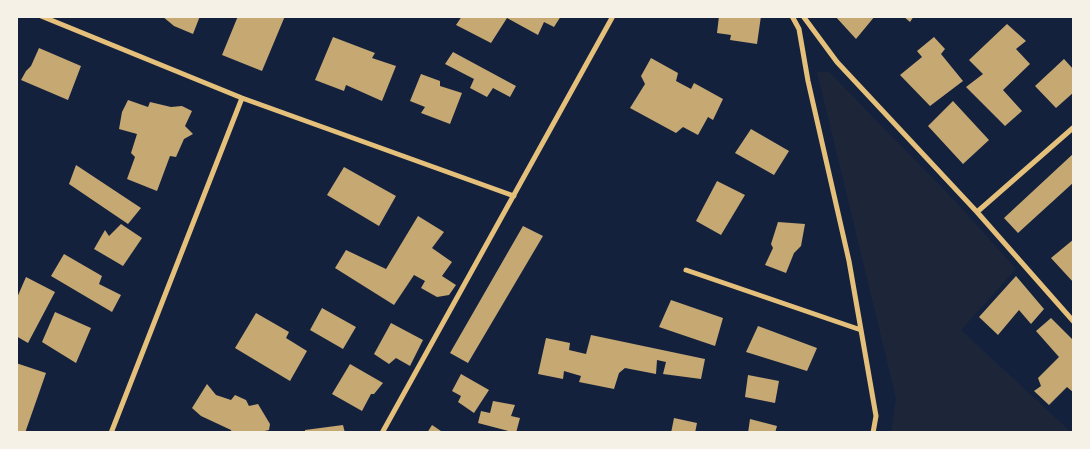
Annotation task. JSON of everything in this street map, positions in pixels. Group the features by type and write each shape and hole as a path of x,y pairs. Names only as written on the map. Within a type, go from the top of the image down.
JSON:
{"street":[{"path":"41,16 242,98 514,196"},
{"path":"382,433 613,16"},
{"path":"792,16 799,29 808,81 849,261 876,416 873,433"},
{"path":"803,16 837,62 977,212 1074,322"},
{"path":"111,433 242,98"},
{"path":"977,212 1074,127"},
{"path":"686,270 861,330"}],"shaded area":[{"path":"817,72 829,72 958,204 1016,269 961,330 1072,433 891,433 896,398"}],"building":[{"path":"162,16 200,16 193,34 174,26"},
{"path":"238,16 285,16 262,71 222,55"},
{"path":"462,16 561,16 554,27 544,22 538,35 507,18 491,43 456,25"},
{"path":"719,16 761,16 757,44 730,40 731,35 717,33"},
{"path":"835,16 875,16 856,39"},
{"path":"903,16 914,16 910,22"},
{"path":"1007,24 1026,41 1016,49 1030,64 1003,90 1022,111 1005,126 966,87 983,74 969,60"},
{"path":"333,37 375,53 372,58 396,66 382,101 346,85 344,91 315,80"},
{"path":"934,37 945,49 941,54 963,81 930,106 900,75 922,57 917,51"},
{"path":"39,48 81,66 68,100 21,80 31,66"},
{"path":"453,52 516,86 510,97 493,88 487,97 470,88 474,79 445,64"},
{"path":"651,58 678,73 676,81 691,89 694,83 723,99 713,120 708,117 698,135 683,127 676,133 630,108 645,84 641,76"},
{"path":"1064,59 1074,70 1074,92 1056,108 1035,86"},
{"path":"421,74 440,81 440,86 462,93 450,124 421,113 425,107 410,101"},
{"path":"128,100 148,107 150,102 171,107 182,106 192,111 185,126 193,134 184,139 176,157 170,156 157,191 127,179 135,157 131,153 137,134 119,129 122,112"},
{"path":"953,101 989,140 963,164 928,126"},
{"path":"751,129 789,151 774,175 735,153"},
{"path":"1074,153 1074,182 1018,233 1004,218"},
{"path":"76,165 141,208 128,224 69,184"},
{"path":"344,167 396,196 379,226 327,195"},
{"path":"717,181 745,195 721,235 696,221"},
{"path":"418,216 444,232 432,248 452,262 442,276 456,285 449,295 437,297 421,288 425,281 414,275 394,305 335,268 346,250 386,269"},
{"path":"778,222 805,224 801,246 794,253 786,273 765,265 773,248 771,244"},
{"path":"121,224 142,238 123,266 94,249 105,230 109,236"},
{"path":"523,226 543,236 468,363 450,353"},
{"path":"1074,239 1074,283 1051,258"},
{"path":"64,254 102,276 99,284 121,295 112,312 51,276"},
{"path":"1016,276 1044,309 1031,324 1019,310 998,335 979,317"},
{"path":"26,277 55,292 28,343 16,336 16,300"},
{"path":"671,300 723,318 715,346 659,327"},
{"path":"322,308 356,327 343,349 310,330"},
{"path":"55,312 91,328 76,363 42,342"},
{"path":"256,313 289,332 286,338 307,351 290,381 235,348"},
{"path":"1051,318 1074,341 1074,393 1067,387 1049,405 1034,391 1041,386 1038,378 1059,357 1036,331"},
{"path":"391,323 423,340 410,366 396,358 389,364 374,354"},
{"path":"758,326 817,348 807,371 746,352"},
{"path":"591,335 705,359 701,379 663,374 666,362 657,360 656,374 625,368 619,373 614,389 579,382 581,376 564,371 563,379 538,374 546,338 570,343 569,350 586,354"},
{"path":"16,363 46,373 25,433 16,433"},
{"path":"350,364 383,383 374,394 371,394 362,411 332,394"},
{"path":"461,374 489,390 474,413 458,402 461,396 452,391"},
{"path":"748,375 779,381 775,403 745,397"},
{"path":"207,384 216,395 231,400 235,395 246,400 249,406 258,404 270,424 269,430 256,433 232,433 231,430 201,416 192,408"},
{"path":"493,401 515,405 511,416 520,418 516,433 478,423 481,411 490,413"},
{"path":"674,418 697,423 695,433 671,433"},
{"path":"750,419 777,426 775,433 748,433"},
{"path":"343,425 345,433 305,433 305,430"},
{"path":"432,425 444,433 427,433"}]}
